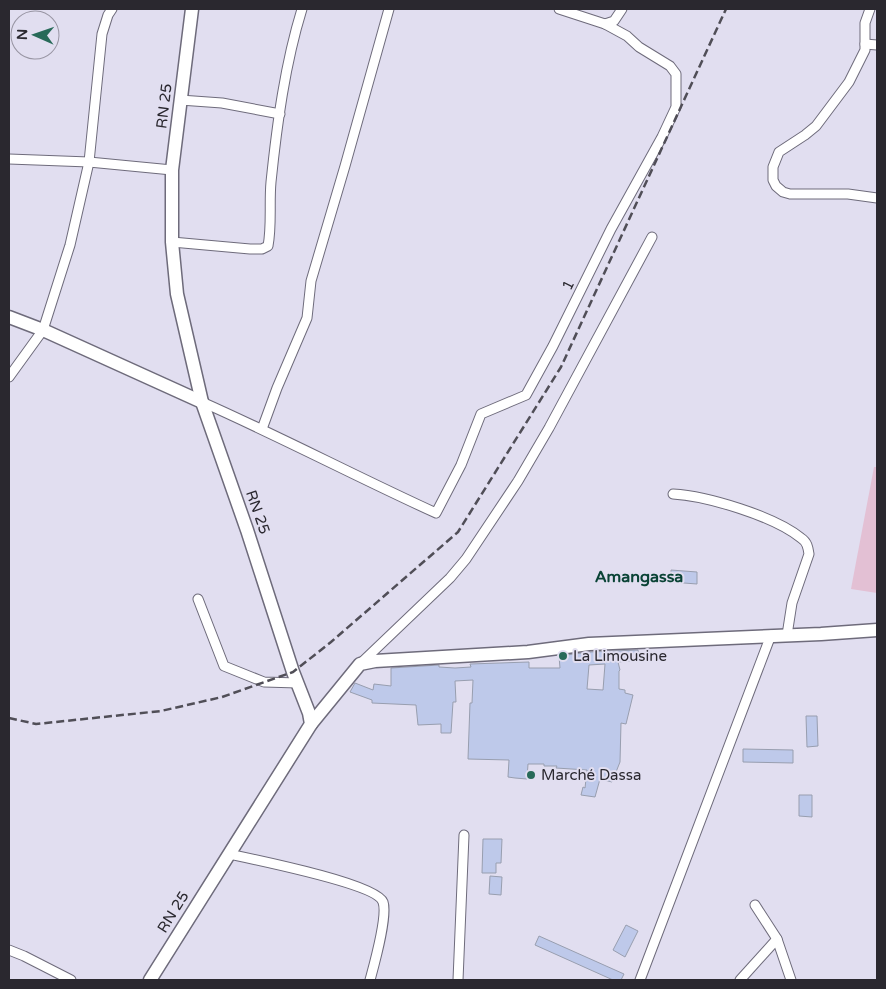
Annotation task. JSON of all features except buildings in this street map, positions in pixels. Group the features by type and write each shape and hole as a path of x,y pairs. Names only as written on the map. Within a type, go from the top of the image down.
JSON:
{"main road":[{"name":"RN 25","path":"150,980 310,724 309,713 202,402 177,294 172,242 172,170 192,9"},
{"path":"9,317 43,330 202,402"},
{"path":"310,724 360,664 393,659 528,652 589,644 877,630"}],"street":[{"path":"9,377 43,330 70,245 89,162 102,34 112,9"},
{"path":"172,242 262,250 268,246 271,183 280,114 296,28 302,9"},
{"path":"202,402 262,428 307,318 311,281 389,9"},
{"path":"559,9 605,24 614,22 622,9"},
{"path":"870,9 865,23 865,50 849,82 816,126 779,152 773,167 773,180 776,186 783,192 848,194 877,198"},
{"name":"1","path":"262,428 388,491 436,512 461,465 481,414 526,395 676,107 676,74 670,66 638,47 627,36 605,24"},
{"path":"865,44 877,45"},
{"path":"180,100 222,103 280,114"},
{"path":"9,159 89,162 172,170"},
{"path":"360,664 450,578 466,559 518,481 549,428 652,237"},
{"path":"673,494 711,500 745,511 774,523 802,538 808,546 809,554 792,603 787,635"},
{"path":"198,599 224,666 264,682 298,683"},
{"path":"640,980 771,635"},
{"path":"458,980 464,835"},
{"path":"229,854 313,874 369,890 380,896 384,904 381,935 370,980"},
{"path":"756,905 777,939 791,980"},
{"path":"740,980 777,939"},
{"path":"9,950 71,980"}],"shaded area":[{"path":"874,467 877,467 877,593 851,589"}],"railway":[{"path":"9,718 36,724 161,711 222,697 293,672 331,642 458,532 561,367 726,9"}],"place":[{"name":"La Limousine","path":"563,656"},
{"name":"Marché Dassa","path":"531,775"}],"district":[{"name":"Amangassa","path":"639,577"}]}
